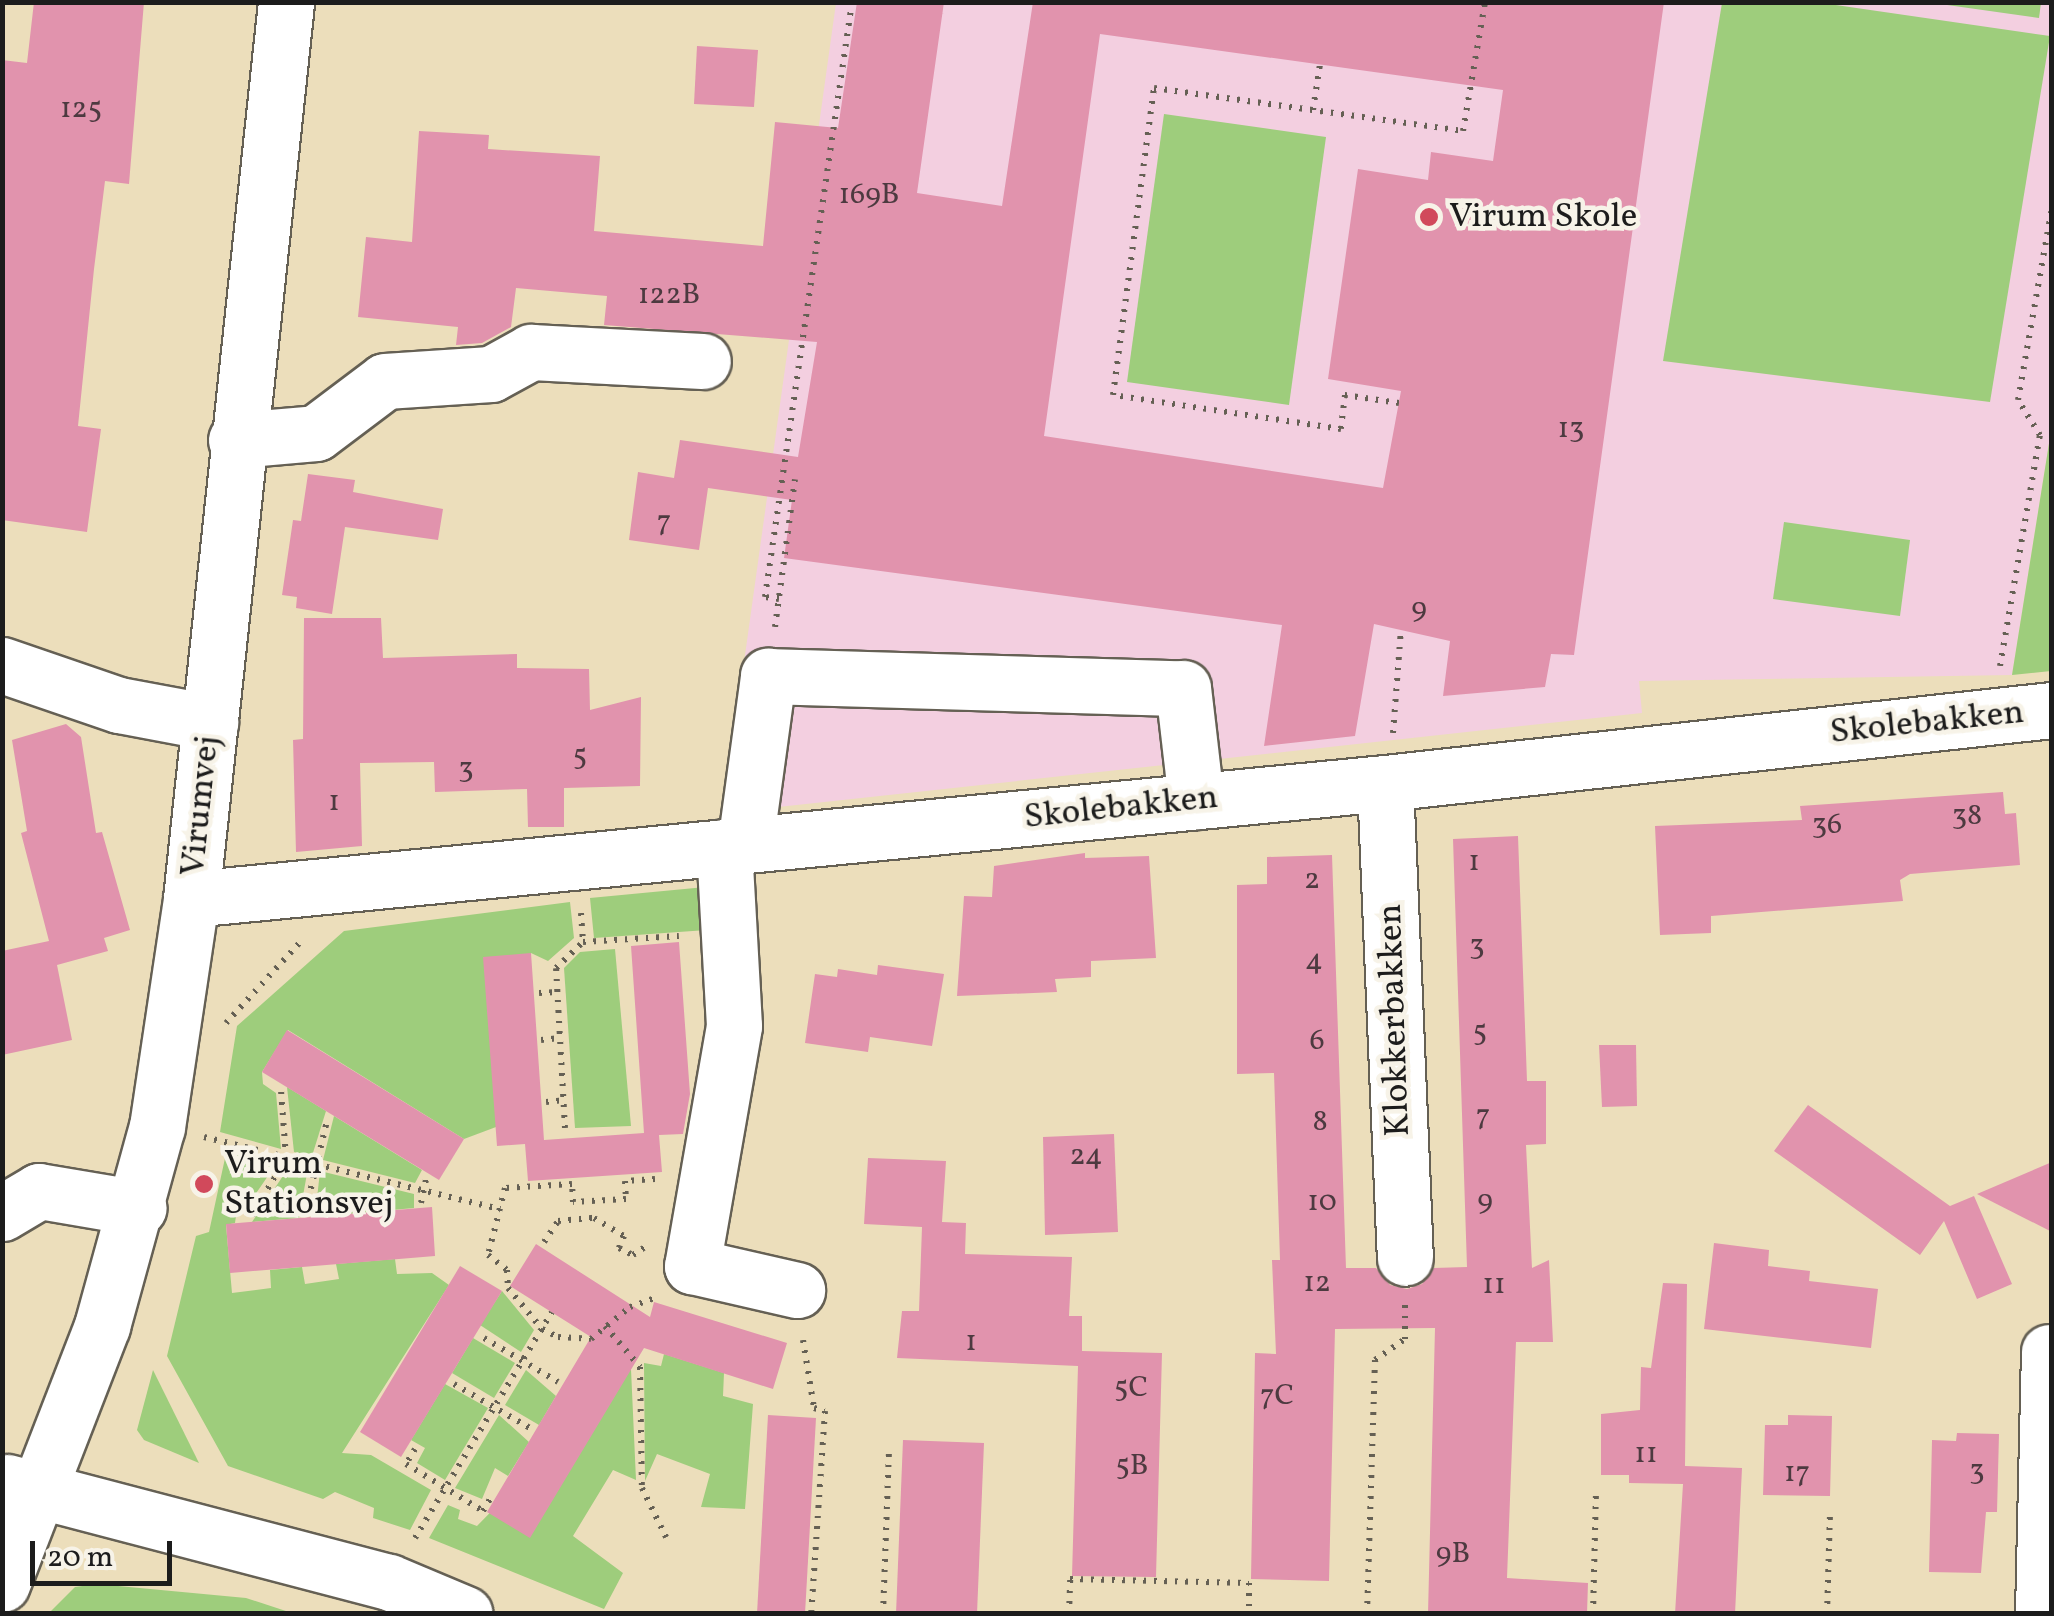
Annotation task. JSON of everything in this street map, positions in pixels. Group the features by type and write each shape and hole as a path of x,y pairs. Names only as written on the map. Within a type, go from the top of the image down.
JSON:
{"street":[{"name":"Virumvej","path":"2,1584 21,1485 138,1208 157,1126 191,899 236,440 286,2"},
{"path":"236,440 316,433 385,381 491,374 531,352 702,361"},
{"path":"2,664 119,705 210,722"},
{"path":"796,1290 674,1248 710,1176 734,1026 734,846 768,676 1183,688 1196,801"},
{"name":"Skolebakken","path":"191,899 1196,801 1389,758 2052,710"},
{"name":"Klokkerbakken","path":"1389,758 1405,1258"},
{"path":"2,1213 39,1191 138,1208"},
{"path":"2043,1614 2049,1352"},
{"path":"21,1485 331,1590 389,1582 465,1614"}],"path":[{"path":"779,599 764,597 852,2"},
{"path":"1399,402 1345,395 1341,428 1112,395 1154,88 1463,132 1485,2"},
{"path":"1313,110 1320,64"},
{"path":"1992,716 2040,436 2018,400 2052,207"},
{"path":"768,676 795,479"},
{"path":"1389,758 1401,630"},
{"path":"223,1027 353,884"},
{"path":"565,1128 556,968 584,942 732,932"},
{"path":"539,993 557,992"},
{"path":"541,1040 560,1038"},
{"path":"252,1216 286,1157 281,1090"},
{"path":"546,1102 564,1100"},
{"path":"306,1209 326,1121"},
{"path":"157,1126 500,1209"},
{"path":"544,1242 558,1221 594,1218 624,1236 619,1248 633,1254 674,1248 674,1291 630,1308 591,1339 542,1329 508,1288 507,1270 488,1254 505,1188 572,1184 572,1202 626,1199 625,1181 710,1176"},
{"path":"420,1203 426,1180"},
{"path":"1367,1614 1375,1360 1405,1339 1405,1258"},
{"path":"796,1290 814,1408 825,1411 811,1614"},
{"path":"389,1582 552,1312"},
{"path":"605,1326 640,1367 642,1488 666,1538"},
{"path":"484,1338 558,1382"},
{"path":"454,1384 530,1428"},
{"path":"883,1614 889,1447"},
{"path":"416,1449 406,1464 484,1511 493,1494"},
{"path":"1594,1614 1596,1488"},
{"path":"1827,1614 1830,1514"},
{"path":"1069,1614 1070,1580 1249,1582 1249,1614"}],"shaded area":[{"name":"Virum Skole","path":"836,3 2051,3 2051,431 2012,675 1639,681 1642,713 723,813"}],"green space":[{"path":"2041,2 2039,18 1933,3"},
{"path":"1722,3 1822,3 2050,36 1990,402 1663,361"},
{"path":"1164,114 1326,137 1289,405 1127,382"},
{"path":"2051,431 2051,671 2012,675"},
{"path":"1784,522 1910,540 1900,616 1773,599"},
{"path":"716,886 721,929 594,938 590,898"},
{"path":"570,902 574,938 548,961 531,953 496,1127 464,1139 288,1030 262,1072 263,1084 276,1093 281,1149 220,1132 237,1026 344,931"},
{"path":"615,949 631,1126 575,1128 564,968 580,952"},
{"path":"287,1087 326,1111 312,1156 294,1152"},
{"path":"334,1116 422,1170 415,1183 323,1160"},
{"path":"227,1149 279,1160 246,1208 237,1209 235,1223 226,1225 232,1293 271,1288 270,1270 302,1267 305,1284 339,1279 336,1264 395,1259 397,1274 432,1273 449,1285 342,1453 371,1455 431,1490 410,1530 373,1518 374,1508 335,1492 323,1499 228,1466 167,1356 196,1236 209,1232"},
{"path":"291,1164 308,1168 299,1218 252,1222"},
{"path":"320,1171 414,1194 414,1208 315,1217"},
{"path":"502,1291 534,1330 521,1352 480,1325"},
{"path":"473,1338 515,1363 494,1398 452,1373"},
{"path":"664,1354 724,1373 723,1396 753,1404 745,1509 701,1507 710,1474 657,1454 645,1481 644,1363 661,1366"},
{"path":"631,1369 636,1480 613,1470 573,1536 623,1573 604,1609 429,1538 448,1505 460,1510 458,1519 477,1526"},
{"path":"153,1370 199,1463 144,1440 137,1430"},
{"path":"526,1370 556,1396 539,1425 505,1405"},
{"path":"445,1384 488,1408 445,1480 417,1463 425,1448 411,1440"},
{"path":"499,1415 529,1442 508,1476 495,1468 482,1499 455,1488"},
{"path":"97,1584 246,1598 292,1613 49,1613 75,1587"}],"building":[{"path":"34,2 144,2 129,184 105,181 94,269 78,426 101,429 87,532 2,520 2,60 27,63"},
{"path":"857,2 944,2 917,193 1002,206 1033,2 1664,2 1574,655 1551,654 1545,687 1443,696 1450,641 1374,624 1355,736 1264,746 1282,625 784,558 792,500 708,488 699,550 629,540 638,472 674,478 680,440 798,457 817,342 604,325 607,296 516,288 511,327 482,343 456,345 458,327 358,317 366,237 412,242 419,131 489,135 488,149 600,156 594,231 763,246 775,122 838,128","holes":["1100,34 1503,90 1493,161 1431,152 1428,180 1358,169 1328,379 1401,391 1383,488 1044,436"]},
{"path":"697,46 758,50 754,107 694,104"},
{"path":"308,474 355,480 353,492 443,509 438,540 345,527 332,614 296,608 297,597 282,595 293,520 301,521"},
{"path":"304,618 381,618 383,658 517,654 517,668 589,669 590,710 641,697 640,786 564,788 564,827 528,827 527,789 435,792 434,762 360,763 362,846 296,852 293,740 303,739"},
{"path":"66,724 81,737 96,833 102,832 130,930 104,938 108,951 57,965 72,1040 2,1055 2,951 49,941 21,833 27,831 12,740"},
{"path":"2003,792 2005,814 2016,813 2020,865 1910,874 1900,880 1903,901 1711,916 1711,933 1660,935 1655,826 1802,820 1800,806"},
{"path":"1518,836 1527,1081 1546,1081 1546,1144 1526,1145 1532,1268 1549,1260 1553,1342 1516,1342 1507,1578 1588,1583 1587,1614 1428,1614 1435,1328 1335,1329 1329,1581 1251,1579 1255,1353 1276,1354 1272,1260 1280,1260 1274,1073 1237,1074 1237,885 1267,884 1267,857 1332,855 1346,1268 1376,1268 1390,1285 1407,1289 1422,1284 1434,1268 1467,1267 1453,839"},
{"path":"1085,853 1085,858 1149,856 1156,958 1091,961 1091,977 1055,979 1057,992 957,996 964,896 992,897 994,866"},
{"path":"679,942 690,1094 683,1134 659,1135 662,1172 528,1181 525,1144 497,1146 483,957 531,953 544,1140 644,1133 631,946"},
{"path":"878,965 944,974 932,1046 870,1037 868,1052 805,1043 815,974 837,977 838,969 877,975"},
{"path":"287,1030 464,1139 439,1180 262,1072"},
{"path":"1599,1045 1636,1045 1637,1106 1602,1107"},
{"path":"1808,1105 1950,1206 1974,1196 2012,1284 1977,1299 1944,1221 1920,1255 1774,1151"},
{"path":"1114,1134 1118,1232 1045,1235 1043,1137"},
{"path":"868,1158 946,1161 942,1222 966,1223 965,1254 1072,1257 1069,1316 1082,1316 1082,1351 1162,1353 1156,1577 1072,1576 1078,1366 897,1358 902,1311 919,1311 922,1227 864,1224"},
{"path":"2052,1162 2052,1232 1977,1194"},
{"path":"432,1207 435,1256 230,1273 226,1224"},
{"path":"1714,1243 1769,1250 1768,1266 1810,1271 1809,1281 1878,1289 1871,1348 1704,1329"},
{"path":"536,1244 650,1317 654,1302 787,1343 773,1389 644,1348 530,1538 487,1512 591,1337 510,1286"},
{"path":"460,1266 502,1291 401,1457 360,1432"},
{"path":"1663,1283 1687,1284 1685,1466 1742,1468 1735,1614 1675,1614 1683,1484 1629,1483 1629,1475 1601,1475 1601,1414 1640,1410 1641,1367 1651,1368"},
{"path":"768,1415 816,1418 805,1614 757,1614"},
{"path":"1788,1415 1832,1416 1830,1496 1763,1495 1765,1425 1788,1425"},
{"path":"1957,1433 1999,1434 1997,1512 1986,1512 1981,1573 1929,1572 1932,1440 1956,1441"},
{"path":"903,1440 984,1443 977,1614 896,1614"}],"place":[{"name":"Virum Skole","path":"1429,217"},
{"name":"Virum Stationsvej","path":"204,1184"}]}
